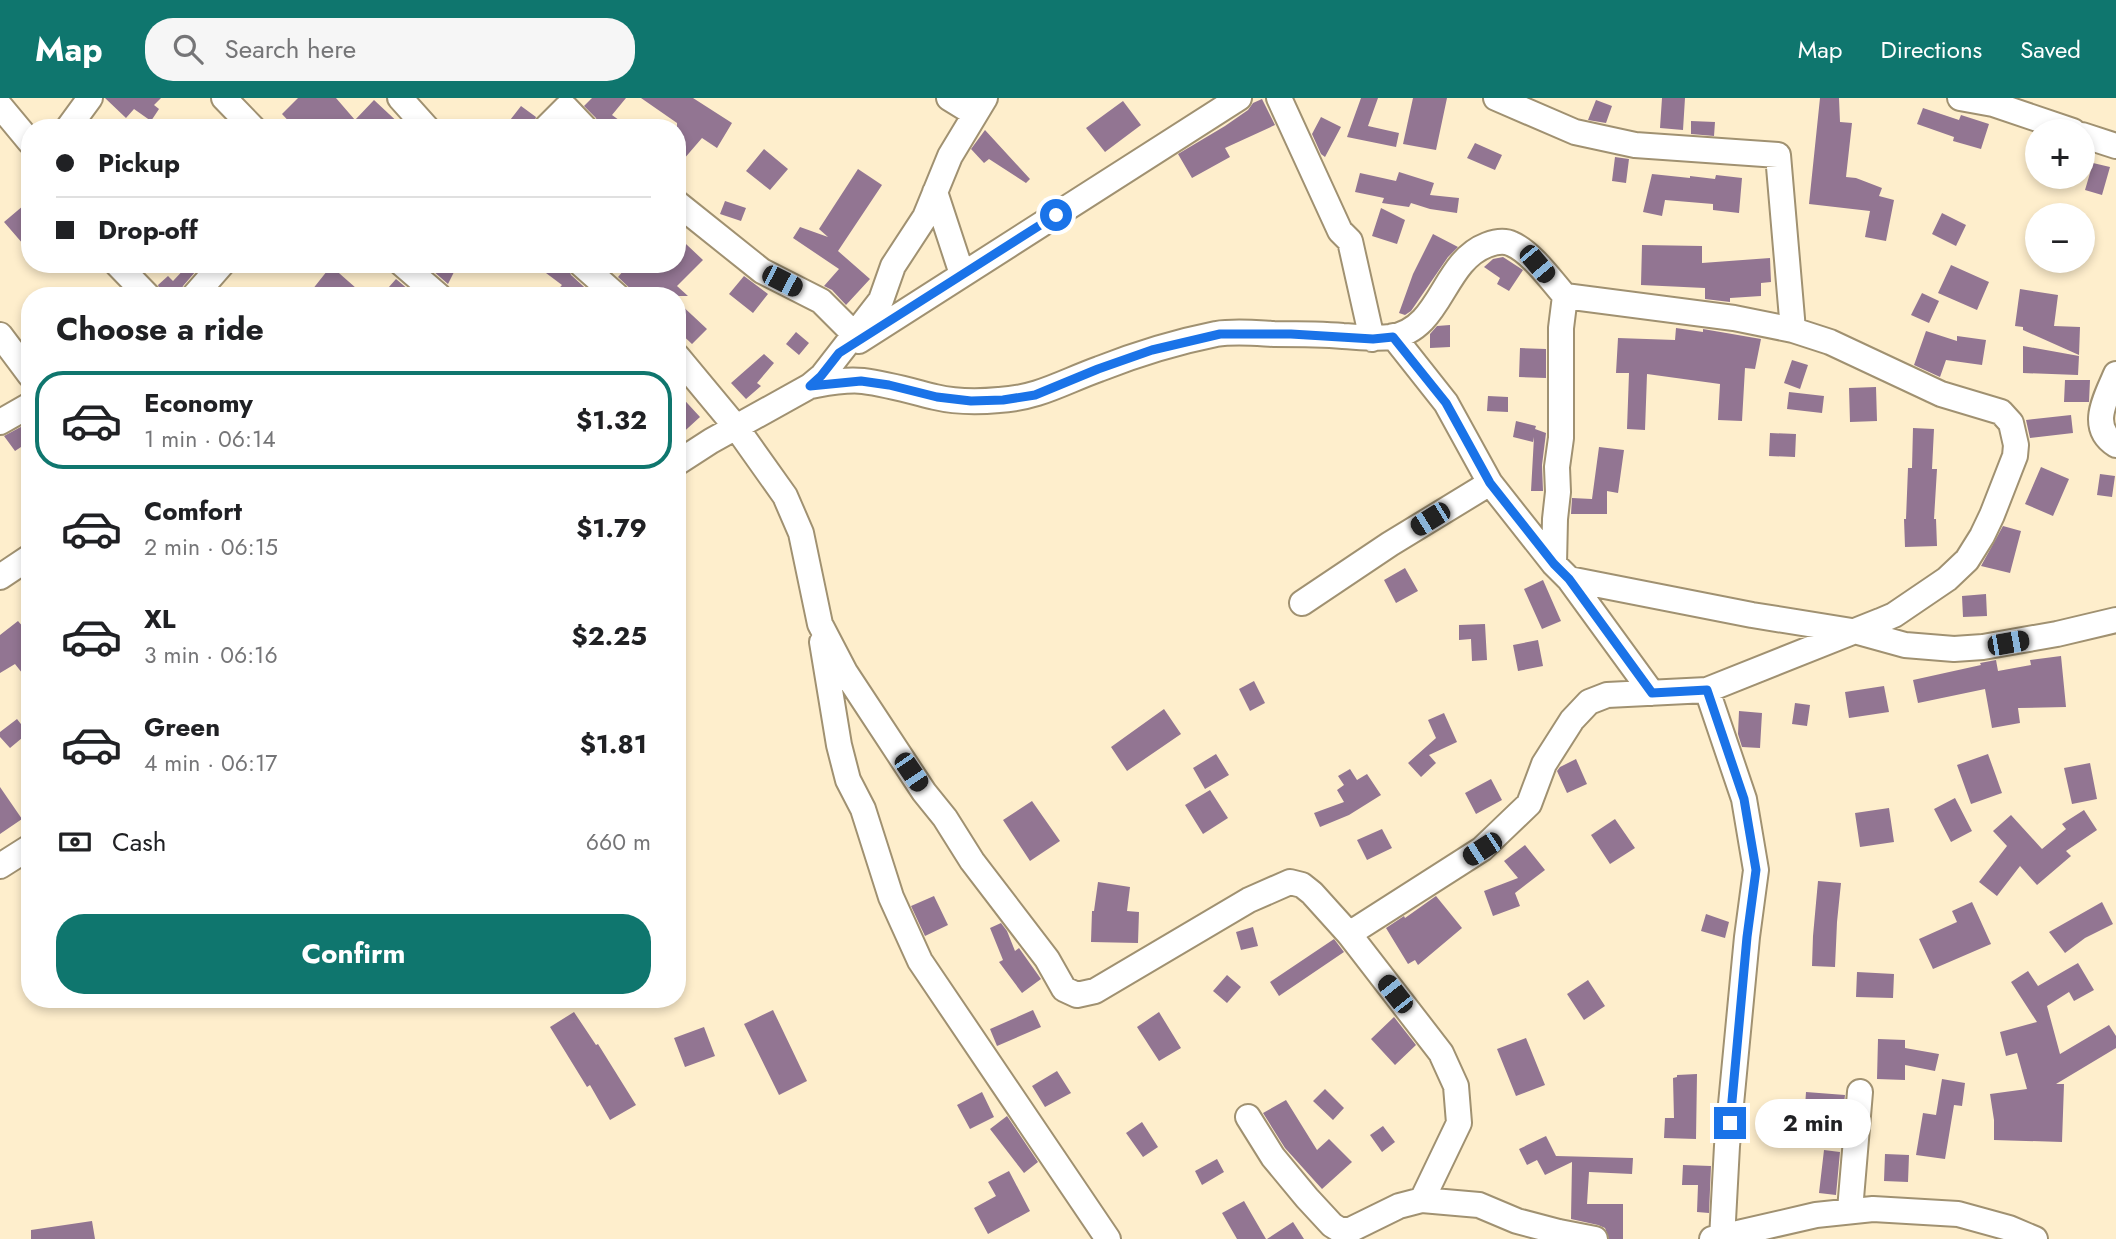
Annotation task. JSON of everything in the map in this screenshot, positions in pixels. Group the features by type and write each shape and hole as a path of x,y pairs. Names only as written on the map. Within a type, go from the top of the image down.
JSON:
{"street":[{"path":"75,119 90,98"},
{"path":"224,98 244,119"},
{"path":"400,98 419,119"},
{"path":"686,458 810,386 821,376 881,300 893,266 925,217 950,156 980,106 949,98"},
{"path":"847,344 1239,98"},
{"path":"1279,98 1340,231 1350,241 1383,338 1446,403 1490,483 1561,571 1652,693"},
{"path":"1496,98 1574,132 1623,143 1778,155 1793,330"},
{"path":"1960,98 1994,101 2041,119"},
{"path":"0,106 15,133"},
{"path":"555,119 566,108 576,119"},
{"path":"2095,139 2116,146"},
{"path":"935,192 962,274"},
{"path":"686,210 762,271 821,301 847,344"},
{"path":"810,386 861,381 946,399 1003,400 1035,395 1152,350 1220,334 1383,338 1409,332 1420,324 1439,301 1458,267 1474,250 1496,241 1512,244 1537,264 1565,296 1734,318 1793,330 1830,342 1941,394 2001,412 2011,423 2016,445 2012,466 1992,515 1967,560 1947,579 1894,615 1858,632 1707,690 1607,695 1589,702 1572,720 1544,764 1529,804 1482,849 1349,934"},
{"path":"126,273 139,287"},
{"path":"202,287 214,273"},
{"path":"412,273 429,287"},
{"path":"591,273 607,287"},
{"path":"1561,571 1555,519 1561,438 1561,328 1565,296"},
{"path":"0,335 21,363"},
{"path":"686,367 736,427 785,496 801,533 820,624 839,745 848,780 863,809 891,897 920,961 1108,1239"},
{"path":"2116,374 2103,405 2101,429 2107,439 2116,445"},
{"path":"0,422 21,410"},
{"path":"1302,603 1390,544 1490,483"},
{"path":"0,577 21,563"},
{"path":"1561,571 1752,615 1858,632 1905,645 1974,648 2057,634 2116,620"},
{"path":"820,624 845,672 924,792 945,818 972,861 1047,959 1064,989 1077,995 1095,991 1249,900 1290,882 1302,885 1312,893 1349,934 1441,1053 1456,1086 1458,1124 1422,1199"},
{"path":"1707,690 1744,799 1756,870 1727,1146 1726,1191 1718,1239 1816,1215 1850,1210 1907,1210 1958,1214 2010,1228 2035,1239"},
{"path":"0,866 21,853"},
{"path":"1850,1210 1860,1092"},
{"path":"1248,1117 1273,1157 1298,1188 1332,1225 1340,1230 1350,1230 1399,1206 1422,1199 1479,1205 1517,1221 1559,1233 1595,1239"}],"building":[{"path":"105,98 161,98 154,105 159,109 152,119 134,109 126,118"},
{"path":"298,98 336,98 354,119 287,119 282,114"},
{"path":"592,98 626,98 612,115 618,119 596,119 584,106"},
{"path":"641,98 693,98 732,123 717,148 702,138 686,157 686,119 671,119"},
{"path":"1361,98 1378,98 1368,126 1399,133 1396,147 1347,137"},
{"path":"1413,98 1447,98 1436,150 1403,144"},
{"path":"1662,98 1685,98 1683,130 1660,128"},
{"path":"1820,98 1839,98 1840,122 1852,123 1846,177 1882,188 1879,196 1894,200 1886,241 1865,237 1870,211 1809,204"},
{"path":"1262,99 1275,125 1225,148 1230,157 1192,178 1178,154 1225,126"},
{"path":"374,100 394,119 356,119"},
{"path":"1596,100 1612,106 1606,123 1588,120"},
{"path":"1123,101 1141,125 1105,152 1086,128"},
{"path":"521,106 536,117 535,119 511,119"},
{"path":"1923,108 1959,120 1961,115 1989,124 1981,149 1953,141 1954,137 1917,124"},
{"path":"1321,117 1341,127 1325,157 1312,134"},
{"path":"1691,121 1715,122 1714,136 1691,134"},
{"path":"985,130 1030,179 1026,183 989,159 984,163 971,149"},
{"path":"1475,143 1502,155 1495,170 1467,158"},
{"path":"764,149 788,169 770,190 746,171"},
{"path":"1615,157 1629,159 1626,183 1612,181"},
{"path":"2095,163 2110,167 2102,195 2085,190 2095,189"},
{"path":"858,169 882,185 838,251 870,279 846,305 832,290 824,286 839,269 793,238 800,227 828,237 819,229"},
{"path":"1399,172 1434,183 1430,195 1459,198 1457,213 1411,203 1409,207 1382,203 1384,198 1355,192 1360,173 1396,181"},
{"path":"1652,174 1690,178 1715,179 1716,175 1742,178 1739,213 1713,210 1713,204 1665,200 1662,216 1643,212"},
{"path":"725,201 746,208 741,221 720,214"},
{"path":"21,208 21,242 4,222"},
{"path":"1381,208 1405,220 1397,244 1372,236"},
{"path":"1942,213 1966,225 1956,246 1932,234"},
{"path":"1433,234 1458,247 1448,257 1411,311 1405,315 1399,313 1413,274"},
{"path":"686,244 703,260 678,287 629,287 618,277 621,273 686,273"},
{"path":"1642,245 1702,246 1702,263 1770,258 1771,282 1761,283 1761,296 1730,298 1730,302 1705,299 1705,288 1641,285"},
{"path":"1503,257 1523,270 1509,291 1497,284 1500,278 1484,267 1493,259"},
{"path":"1951,265 1989,282 1977,310 1938,293"},
{"path":"181,273 194,273 183,287 158,285 168,276 173,281"},
{"path":"325,273 339,273 355,287 314,287"},
{"path":"435,273 454,273 448,284"},
{"path":"546,273 570,273 584,287 560,287 562,285"},
{"path":"744,276 768,294 753,313 729,294"},
{"path":"396,279 405,287 389,287"},
{"path":"2020,289 2058,295 2054,326 2080,327 2079,355 2023,330 2023,327 2015,326"},
{"path":"1922,293 1939,301 1929,323 1911,315"},
{"path":"686,309 707,329 692,344 686,338"},
{"path":"1450,325 1450,347 1430,348 1430,334 1437,326"},
{"path":"1676,328 1703,332 1703,329 1761,339 1755,369 1745,368 1742,421 1718,420 1720,384 1647,374 1645,430 1627,429 1629,373 1616,373 1618,338 1675,340"},
{"path":"1926,331 1957,341 1957,336 1986,340 1982,365 1946,360 1940,377 1914,365"},
{"path":"796,332 809,343 799,355 786,344"},
{"path":"2023,346 2079,356 2078,375 2023,373"},
{"path":"1520,348 1546,349 1546,378 1519,377"},
{"path":"764,354 774,363 757,383 761,386 746,399 731,383"},
{"path":"1792,360 1808,365 1800,389 1784,383"},
{"path":"2065,380 2090,380 2089,402 2064,402"},
{"path":"1876,387 1877,421 1850,422 1849,388"},
{"path":"1789,392 1824,396 1822,413 1787,409"},
{"path":"1488,396 1508,397 1508,412 1487,411"},
{"path":"686,402 700,417 686,430"},
{"path":"2071,415 2073,433 2030,438 2026,420"},
{"path":"1516,421 1536,426 1535,429 1546,433 1542,465 1543,491 1531,491 1534,437 1533,442 1513,437"},
{"path":"21,427 21,447 15,451 4,436"},
{"path":"1913,428 1934,429 1932,469 1937,469 1934,519 1937,546 1905,547 1904,519 1908,468 1912,468"},
{"path":"1770,433 1796,434 1795,457 1769,456"},
{"path":"1599,447 1624,450 1618,493 1607,491 1607,514 1571,514 1572,498 1592,499"},
{"path":"2041,467 2069,479 2053,516 2025,504"},
{"path":"2100,474 2115,476 2112,497 2097,495"},
{"path":"2003,526 2021,531 2010,573 1981,566"},
{"path":"1405,568 1418,591 1396,603 1384,580"},
{"path":"1543,580 1561,621 1542,629 1524,589"},
{"path":"1986,594 1987,616 1963,617 1962,596"},
{"path":"18,621 21,624 21,672 15,664 0,673 0,635"},
{"path":"1485,624 1487,660 1472,661 1471,639 1459,640 1459,625"},
{"path":"1538,640 1543,666 1518,671 1513,645"},
{"path":"2061,656 2066,707 2018,708 2020,723 1992,728 1985,689 1918,703 1913,680 1996,660 1998,671 2031,665 2030,660"},
{"path":"1254,681 1265,703 1250,711 1239,689"},
{"path":"1884,686 1889,712 1849,718 1845,692"},
{"path":"1795,703 1810,705 1807,726 1792,724"},
{"path":"1164,709 1181,734 1127,771 1111,747"},
{"path":"1739,711 1762,713 1760,748 1742,747 1738,734"},
{"path":"1444,713 1457,742 1429,755 1436,763 1421,777 1408,763 1436,738 1428,720"},
{"path":"17,719 21,724 21,739 10,748 0,737 0,732"},
{"path":"1216,754 1229,775 1205,789 1193,768"},
{"path":"1988,754 2002,793 1971,804 1957,765"},
{"path":"1576,759 1587,784 1567,793 1557,771"},
{"path":"2090,763 2097,799 2072,804 2064,768"},
{"path":"1350,769 1357,780 1367,774 1381,795 1349,815 1320,827 1314,813 1344,802 1337,790 1344,785 1338,776"},
{"path":"1491,779 1502,800 1476,814 1465,793"},
{"path":"0,787 21,820 0,834"},
{"path":"1210,790 1228,818 1203,834 1185,805"},
{"path":"1955,798 1972,831 1951,842 1934,809"},
{"path":"1032,801 1060,841 1030,861 1003,820"},
{"path":"1889,808 1894,842 1860,847 1855,813"},
{"path":"2084,810 2097,830 2066,851 2071,856 2037,885 2020,866 1997,896 1979,882 2007,846 1993,831 2011,815 2042,849 2066,829 2062,824"},
{"path":"1615,819 1635,848 1610,864 1591,835"},
{"path":"1382,829 1392,848 1367,860 1357,840"},
{"path":"1525,845 1545,870 1515,893 1520,906 1493,916 1484,891 1518,878 1504,861"},
{"path":"1818,881 1841,883 1835,967 1812,966"},
{"path":"1098,882 1130,887 1127,911 1139,912 1138,943 1091,942 1092,911"},
{"path":"934,896 948,925 925,936 911,906"},
{"path":"1436,896 1462,928 1418,965 1415,960 1408,964 1386,928"},
{"path":"1972,902 1991,944 1933,969 1919,939 1957,922 1952,911"},
{"path":"2102,902 2113,924 2085,938 2065,953 2049,932"},
{"path":"1706,914 1729,922 1725,938 1701,931"},
{"path":"1001,923 1015,951 1019,948 1041,979 1022,993 999,962 1003,960 990,928"},
{"path":"1253,927 1258,946 1241,950 1236,932"},
{"path":"1334,939 1344,952 1279,996 1270,982"},
{"path":"2078,963 2094,990 2074,1001 2069,992 2047,1006 2060,1054 2109,1025 2116,1036 2116,1048 2056,1084 2064,1084 2062,1142 1994,1140 1990,1094 2027,1089 2017,1053 2006,1056 2000,1032 2037,1022 2011,982 2028,971 2038,986"},
{"path":"1857,972 1894,974 1893,998 1856,997"},
{"path":"1227,975 1241,987 1227,1003 1213,991"},
{"path":"1588,980 1605,1006 1584,1020 1567,994"},
{"path":"773,1010 807,1081 779,1095 744,1024"},
{"path":"1033,1010 1041,1027 997,1046 990,1029"},
{"path":"574,1012 596,1045 598,1044 636,1105 610,1120 590,1085 587,1087 550,1027"},
{"path":"1159,1012 1181,1048 1159,1061 1137,1027"},
{"path":"1394,1017 1416,1045 1395,1065 1371,1039"},
{"path":"704,1027 715,1056 685,1067 674,1038"},
{"path":"1526,1038 1545,1085 1516,1096 1497,1049"},
{"path":"1878,1039 1905,1040 1905,1048 1939,1054 1935,1071 1905,1065 1905,1080 1877,1079"},
{"path":"1057,1071 1071,1093 1045,1107 1032,1086"},
{"path":"1697,1074 1696,1139 1664,1138 1665,1118 1674,1118 1673,1078 1677,1075"},
{"path":"1942,1079 1965,1083 1962,1106 1954,1105 1945,1159 1916,1155 1923,1113 1936,1115"},
{"path":"1325,1089 1344,1108 1333,1120 1313,1101"},
{"path":"982,1092 994,1117 970,1129 957,1105"},
{"path":"1806,1092 1845,1095 1842,1124 1804,1122"},
{"path":"1286,1100 1317,1150 1329,1139 1352,1162 1322,1189 1285,1148 1263,1113"},
{"path":"1007,1116 1038,1162 1024,1173 990,1129"},
{"path":"1142,1122 1158,1147 1143,1157 1126,1133"},
{"path":"1383,1126 1395,1142 1382,1152 1370,1135"},
{"path":"1546,1136 1556,1156 1633,1158 1632,1174 1589,1172 1587,1204 1623,1204 1623,1239 1609,1239 1605,1228 1571,1219 1572,1162 1545,1175 1537,1160 1527,1165 1519,1149"},
{"path":"1824,1150 1840,1152 1836,1195 1819,1193"},
{"path":"1885,1154 1909,1155 1908,1182 1884,1181"},
{"path":"1217,1159 1224,1172 1202,1185 1195,1171"},
{"path":"1683,1165 1711,1166 1709,1213 1697,1212 1698,1185 1682,1185"},
{"path":"1009,1171 1030,1211 988,1234 974,1208 996,1196 988,1182"},
{"path":"1244,1201 1266,1239 1237,1239 1222,1213"},
{"path":"92,1221 95,1239 31,1239 31,1230"},
{"path":"1293,1222 1304,1239 1267,1239"}],"route":[{"path":"1056,215 839,353 810,386 850,380 889,385 937,397 971,401 1003,400 1035,395 1152,350 1220,334 1238,332 1373,339 1393,337 1446,403 1490,483 1569,579 1652,693 1707,690 1744,799 1756,870 1747,937 1730,1123"}]}
